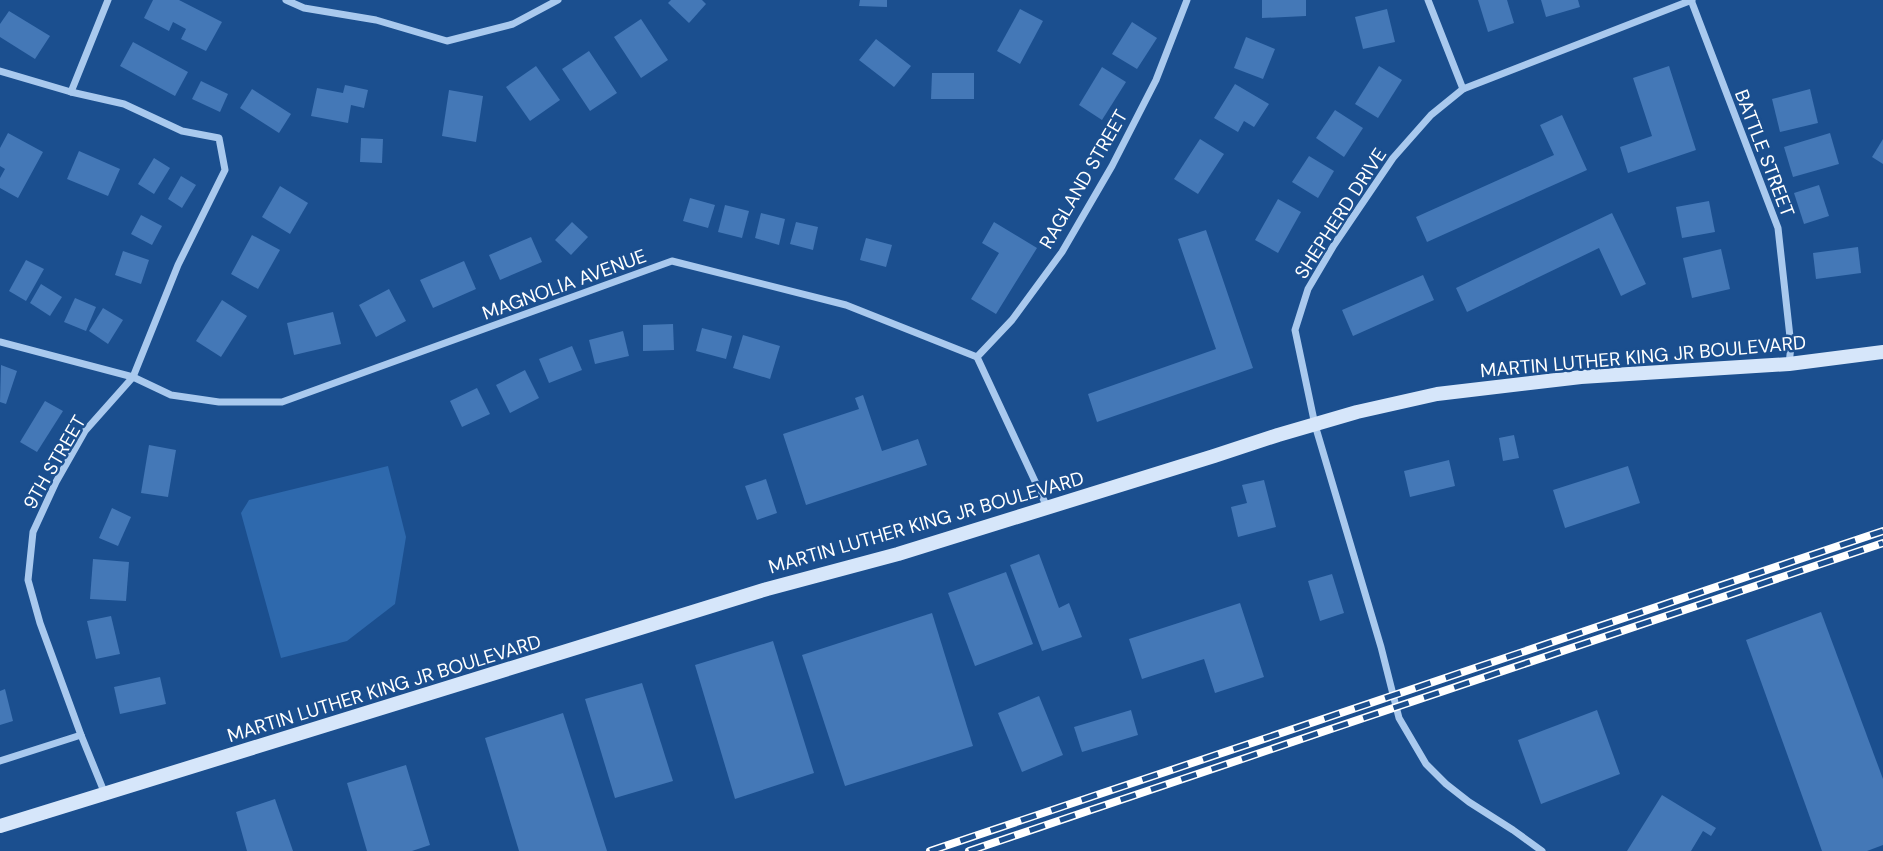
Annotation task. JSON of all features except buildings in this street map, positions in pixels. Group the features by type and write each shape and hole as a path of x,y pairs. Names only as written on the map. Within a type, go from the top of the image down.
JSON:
{"main road":[{"name":"MARTIN LUTHER KING JR BOULEVARD","path":"0,826 767,589 898,554 1357,412 1437,394 1581,377 1789,364 1883,352"}],"street":[{"path":"0,71 71,92 108,0"},
{"path":"286,0 376,20 447,41 513,24 558,0"},
{"name":"RAGLAND STREET","path":"977,357 1012,320 1062,252 1081,220 1156,80 1187,0"},
{"path":"1428,0 1463,89"},
{"name":"SHEPHERD DRIVE","path":"1542,851 1446,784 1426,764 1399,718 1315,425 1295,330 1308,289 1334,246 1393,158 1431,115 1463,89 1691,0"},
{"name":"BATTLE STREET","path":"1691,0 1777,228 1791,346 1789,364"},
{"name":"9TH STREET","path":"71,92 124,104 182,131 219,138 225,170 178,265 133,377 86,431 56,482 33,532 28,580 40,623 106,794"},
{"name":"MAGNOLIA AVENUE","path":"0,342 133,377 172,395 219,402 282,402 672,261 846,305 977,357"},
{"path":"977,357 1048,508"},
{"path":"0,761 81,735"}],"shaded area":[{"path":"388,466 406,537 395,604 347,641 281,658 241,513 249,500"}],"railway":[{"path":"930,851 1883,531"},
{"path":"969,851 1883,543"}]}
